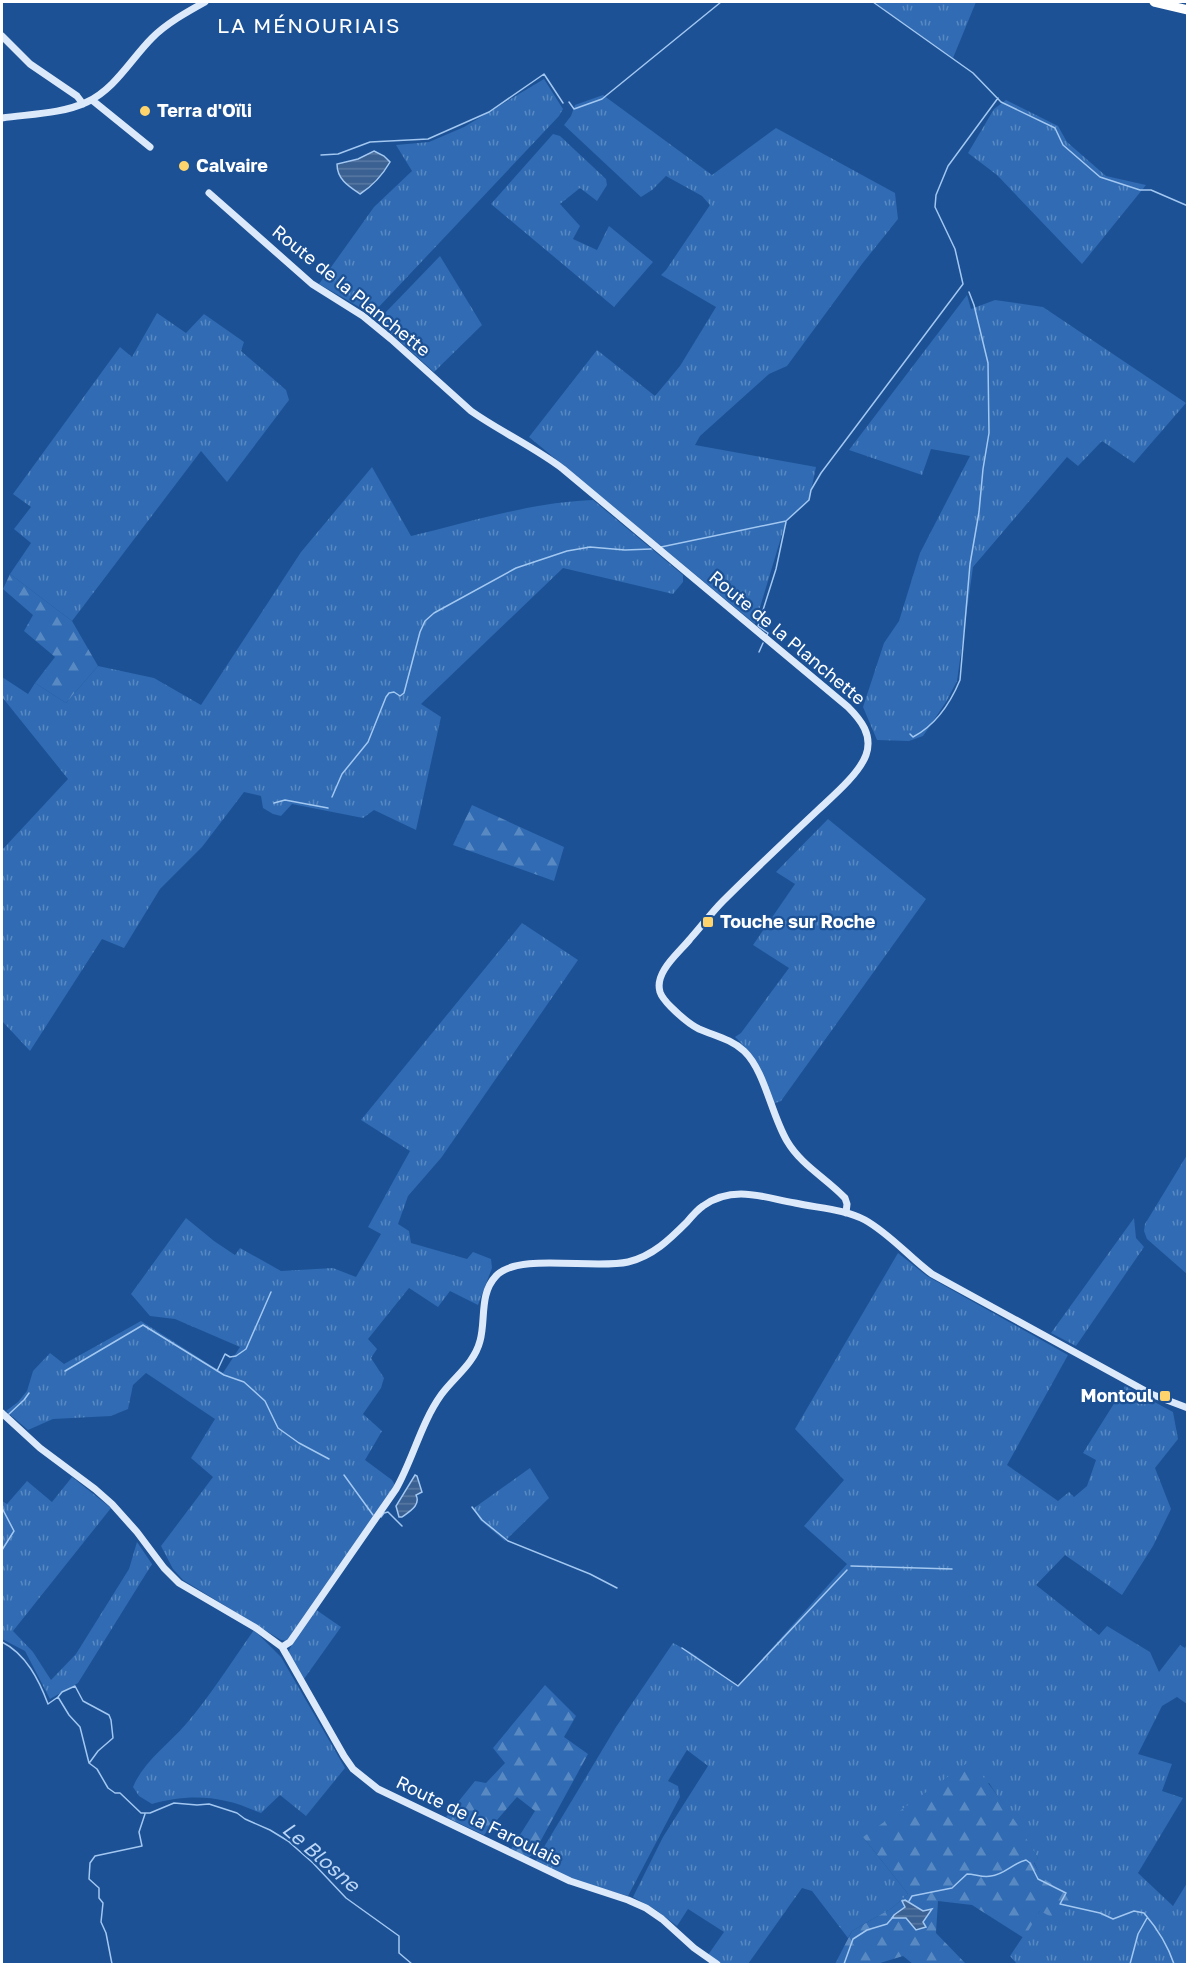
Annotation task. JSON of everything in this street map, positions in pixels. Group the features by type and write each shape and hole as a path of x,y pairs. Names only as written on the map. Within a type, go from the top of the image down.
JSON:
{"highway":[{"path":"1154,2 1188,10"}],"street":[{"path":"2,118 65,109 92,100 112,83 159,32 180,16 205,2"},
{"path":"2,36 30,64 77,96 83,104"},
{"path":"92,100 150,147"},
{"name":"Route de la Planchette","path":"208,193 312,284 371,323 471,411 537,450 563,470 860,719 867,735 868,745 866,756 861,764 836,793 719,904 667,966 659,982 662,996 674,1010 693,1025 729,1040 754,1063 772,1110 788,1143 806,1164 845,1198 846,1213"},
{"path":"2,1413 40,1448 112,1504 179,1583 256,1628 282,1647 290,1642 396,1489 431,1411 440,1396 473,1358 481,1339 483,1307 493,1279 503,1269 530,1264 627,1262 655,1251 701,1207 714,1199 740,1194 846,1213 862,1218 932,1274 1151,1394 1188,1408"},
{"name":"Route de la Faroulais","path":"282,1647 338,1746 353,1769 364,1779 378,1789 570,1881 646,1908 717,1965"}],"green space":[{"path":"875,2 976,2 953,58"},
{"path":"544,79 563,109 559,116 375,311 368,312 319,284 374,207 412,171 396,145 429,142 464,127"},
{"path":"603,95 712,175 776,128 895,193 898,219 787,366 769,374 700,436 695,445 816,467 809,500 786,521 755,624 529,437 597,350 655,396 680,366 716,307 661,275 710,205 702,196 666,176 641,197 564,125 575,105"},
{"path":"1006,100 1058,126 1067,142 1106,176 1146,185 1082,264 997,175 968,153 994,109"},
{"path":"553,134 560,136 606,179 607,185 597,201 580,188 560,204 580,226 573,239 597,250 609,226 653,262 614,307 491,204"},
{"path":"440,256 482,325 434,372 385,328 383,320 386,312"},
{"path":"967,295 971,309 995,300 1043,307 1186,403 1134,463 1102,441 1078,466 1067,457 973,567 957,681 946,702 923,736 909,741 877,740 863,707 884,643 899,621 920,553 970,456 931,449 922,475 849,450"},
{"path":"157,313 186,333 204,314 244,342 241,351 286,390 289,400 227,482 201,451 72,621 10,574 31,543 14,529 31,507 13,494 120,347 132,357"},
{"path":"372,467 411,536 524,509 593,500 683,575 683,582 673,594 563,568 421,704 441,717 416,830 374,810 363,818 292,804 281,816 263,808 261,796 244,792 202,847 160,889 124,948 102,939 30,1051 2,1021 2,850 68,779 2,697 2,677 28,694 35,683 66,703 98,666 154,678 201,705 301,552"},
{"path":"10,574 72,621 98,666 66,703 35,683 55,657 24,631 33,615 3,589"},
{"path":"472,805 564,847 554,881 453,845"},
{"path":"828,819 926,899 781,1101 773,1104 755,1061 735,1037 741,1033 789,968 753,945 795,884 776,872"},
{"path":"522,923 578,960 441,1158 408,1196 398,1224 409,1231 411,1243 467,1259 473,1252 491,1259 492,1268 478,1305 450,1291 438,1307 409,1288 368,1339 377,1349 371,1358 384,1378 381,1388 363,1414 382,1431 365,1460 392,1480 395,1485 287,1641 281,1640 183,1580 173,1569 161,1546 213,1477 191,1458 215,1419 146,1373 133,1385 128,1409 111,1416 53,1419 28,1430 6,1411 27,1391 33,1371 50,1353 64,1364 141,1321 223,1373 240,1347 175,1319 150,1316 131,1294 186,1218 235,1255 240,1248 281,1271 333,1268 356,1277 381,1234 368,1227 410,1151 361,1120"},
{"path":"1187,1155 1187,1274 1147,1239 1144,1231 1145,1224"},
{"path":"1134,1218 1136,1238 1144,1247 1076,1346 1051,1333"},
{"path":"898,1253 927,1276 1068,1355 1007,1465 1058,1501 1069,1492 1074,1497 1087,1486 1096,1460 1083,1453 1125,1386 1173,1412 1178,1439 1155,1468 1171,1509 1153,1546 1122,1595 1065,1555 1036,1585 1099,1635 1107,1626 1150,1652 1159,1672 1180,1645 1185,1648 1187,1644 1187,1704 1177,1697 1162,1706 1138,1754 1172,1764 1162,1791 1183,1798 1138,1873 1173,1906 1187,1883 1187,1964 1017,1964 1010,1956 1040,1911 1048,1882 1041,1877 1034,1862 1038,1858 989,1783 863,1837 908,1894 892,1908 852,1931 848,1938 812,1891 802,1888 748,1964 722,1964 708,1955 724,1932 688,1909 677,1926 656,1910 633,1897 663,1837 708,1766 687,1750 668,1781 678,1786 680,1797 628,1896 580,1882 535,1862 616,1727 673,1643 692,1653 738,1686 847,1564 804,1526 844,1480 795,1429"},
{"path":"530,1468 549,1498 505,1541 480,1520 474,1508"},
{"path":"72,1477 111,1508 13,1631 33,1652 51,1680 76,1654 129,1569 137,1542 152,1564 78,1683 50,1699 25,1651 2,1639 2,1501 7,1504 27,1481 52,1502"},
{"path":"315,1609 341,1627 304,1679 288,1653"},
{"path":"254,1630 281,1657 345,1768 306,1816 280,1795 261,1813 217,1799 189,1798 152,1804 139,1796 133,1787 143,1769 195,1713"},
{"path":"545,1685 576,1716 564,1737 588,1754 534,1853 528,1858 511,1849 535,1811 517,1797 484,1835 446,1817 475,1781 486,1783 505,1763 493,1748"},
{"path":"970,1761 998,1796 1023,1833 1038,1858 1034,1863 1041,1875 1048,1882 1071,1890 1072,1903 1059,1921 1040,1911 1024,1938 972,1905 938,1901 936,1933 966,1964 913,1964 903,1956 877,1964 835,1964 852,1931 892,1908 908,1894 863,1837"}],"shaded area":[{"path":"374,151 390,162 377,180 360,194 341,178 337,164 358,159"},
{"path":"415,1475 422,1492 416,1495 417,1502 414,1507 399,1517 396,1506"},
{"path":"905,1900 923,1911 932,1909 923,1922 926,1927 916,1930 906,1918 892,1918 905,1907 902,1901"}],"waterway":[{"path":"569,102 574,109 602,99 721,2"},
{"path":"873,2 973,73 1001,102 1055,128 1063,145 1100,177 1140,190 1151,190 1188,206"},
{"path":"321,155 338,154 370,142 428,139 489,112 544,74 563,103"},
{"path":"661,547 786,521 809,500 811,490 821,473 963,284 955,249 935,207 936,195 948,166 998,98"},
{"path":"910,734 913,737 935,720 947,705 960,680 970,564 989,433 988,363 969,292"},
{"path":"767,635 768,633 758,626 776,569 786,522"},
{"path":"332,797 342,774 368,742 386,697 389,693 394,692 400,696 404,693 420,632 425,621 434,613 516,568 567,551 590,547 625,550 651,549"},
{"path":"759,652 763,643"},
{"path":"274,803 285,800 328,808"},
{"path":"217,1371 225,1354 230,1357 236,1356 246,1349 271,1292"},
{"path":"65,1371 143,1325 224,1375 244,1382 265,1401 278,1428 299,1443 329,1459"},
{"path":"9,1414 29,1393"},
{"path":"344,1475 373,1515"},
{"path":"472,1507 482,1520 508,1541 590,1574 617,1588"},
{"path":"2,1508 14,1531 2,1550"},
{"path":"381,1517 388,1512 402,1526"},
{"path":"851,1566 952,1569"},
{"path":"682,1648 738,1686 847,1570"},
{"name":"Le Blosne","path":"2,1642 18,1653 31,1669 48,1704 58,1697 80,1727 89,1763 97,1769 108,1788 115,1793 120,1793 141,1813 150,1813 174,1803 209,1804 237,1813 270,1830 288,1841 313,1863 346,1898 399,1936 399,1953 412,1964"},
{"path":"58,1697 62,1692 75,1686 83,1701 109,1715 113,1738 98,1751 90,1762"},
{"path":"112,1964 106,1933 101,1922 103,1903 99,1898 99,1888 89,1879 90,1863 95,1856 142,1846 139,1832 145,1814"},
{"name":"Le Blosne","path":"909,1901 912,1896 952,1888 967,1874 985,1877 996,1875 1026,1860 1038,1879 1066,1893 1060,1904 1100,1913 1113,1919 1134,1911 1144,1913 1161,1937 1174,1964"},
{"name":"Le Blosne","path":"844,1964 853,1939 867,1930 887,1924 893,1917"},
{"path":"1130,1964 1138,1934 1147,1918"}],"place":[{"name":"Terra d'Oïli","path":"145,111"},
{"name":"Calvaire","path":"184,166"},
{"name":"Touche sur Roche","path":"708,922"},
{"name":"Montoul","path":"1165,1396"}],"district":[{"name":"LA MÉNOURIAIS","path":"309,26"}]}
